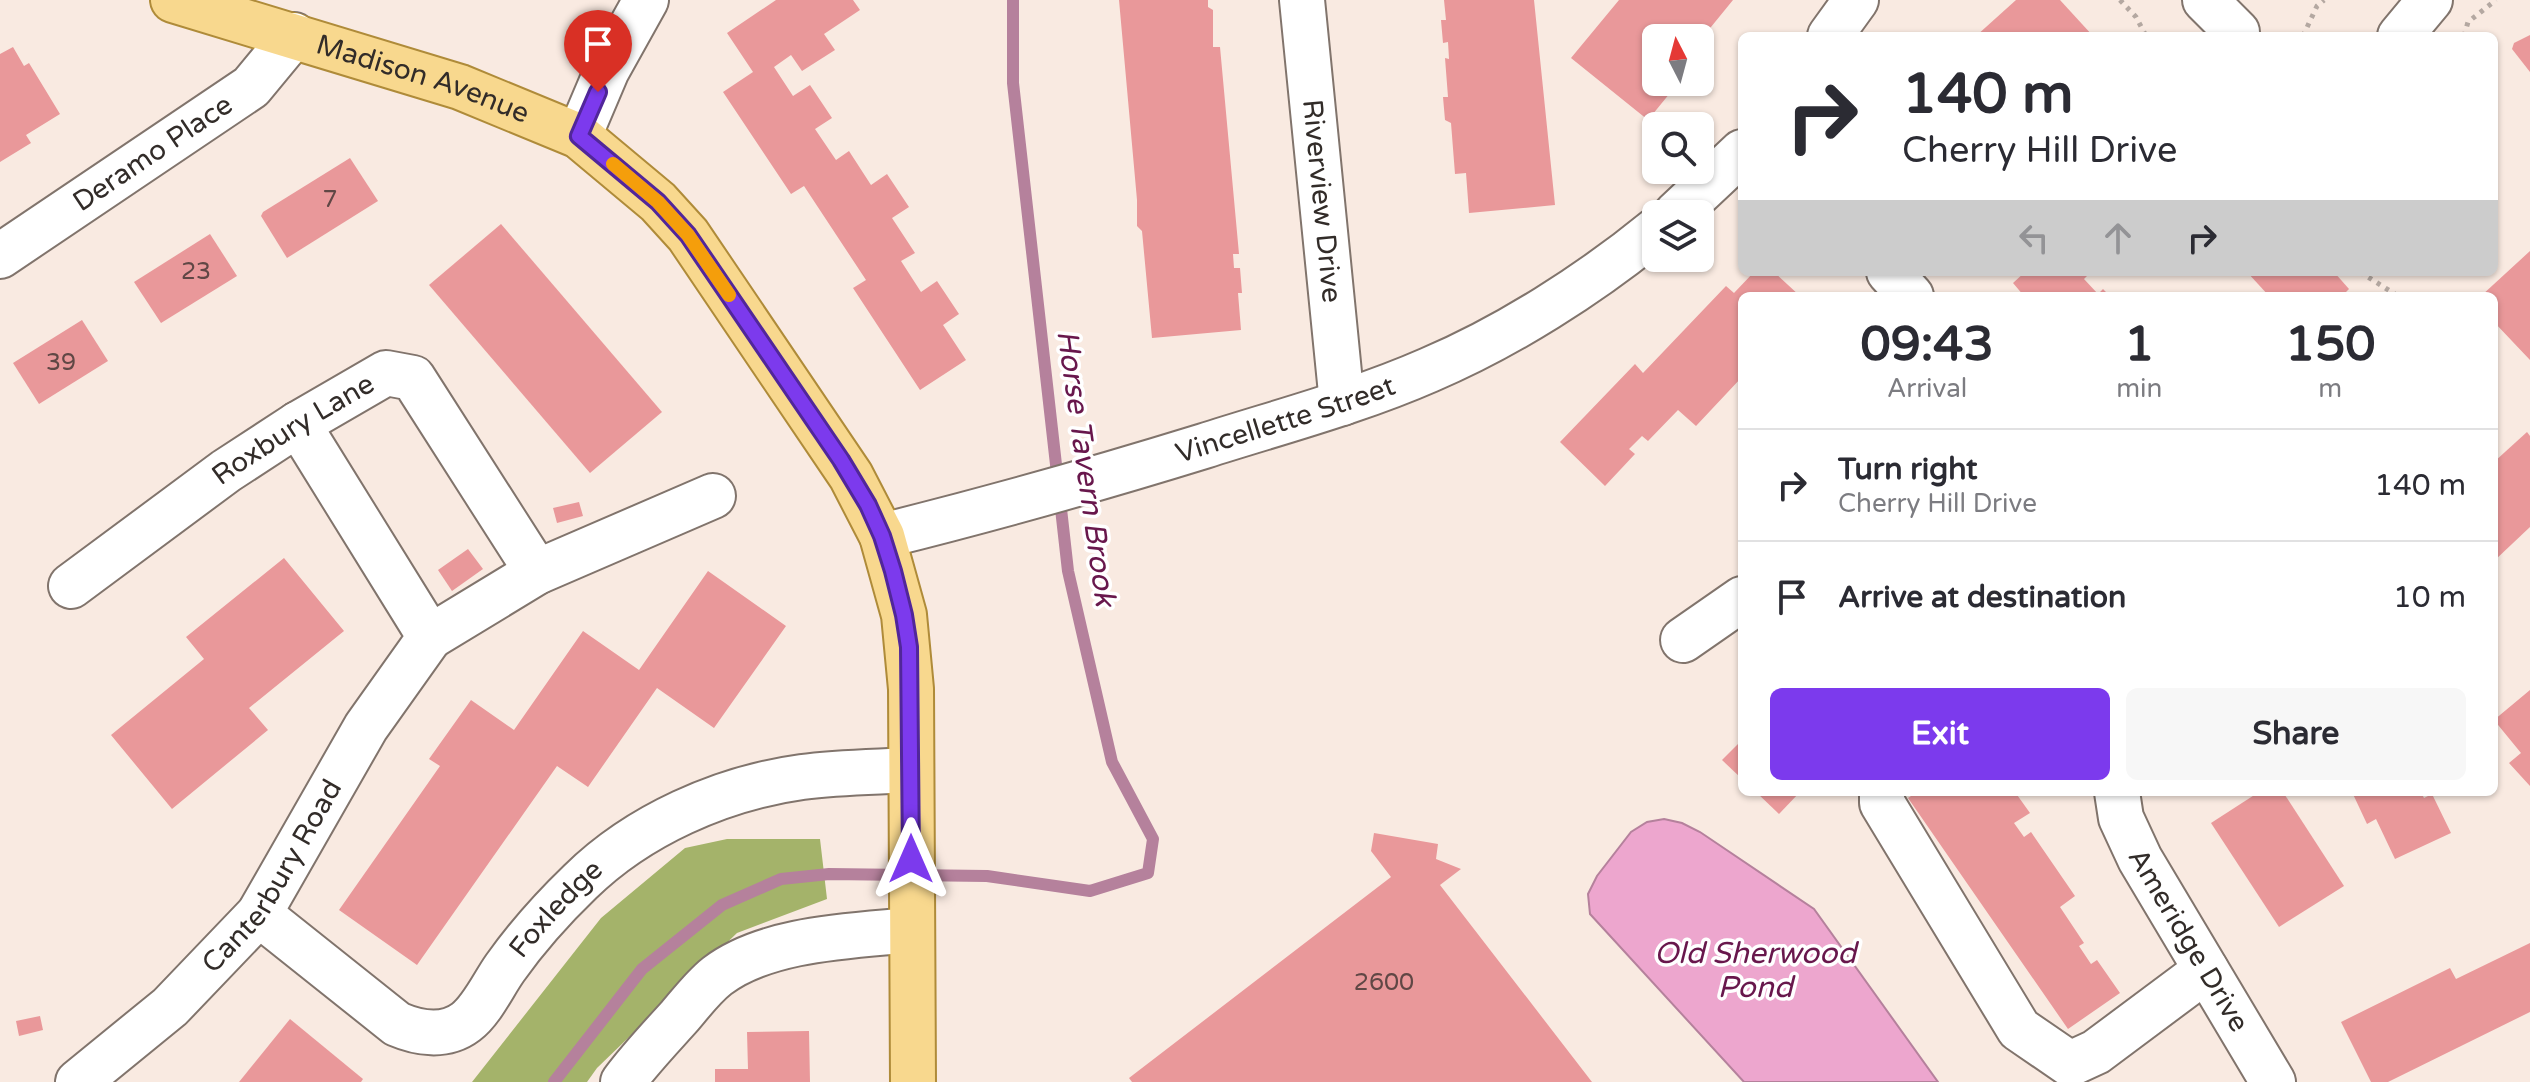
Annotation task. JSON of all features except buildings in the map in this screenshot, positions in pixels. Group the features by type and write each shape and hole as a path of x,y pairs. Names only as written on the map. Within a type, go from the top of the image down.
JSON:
{"main road":[{"name":"Madison Avenue","path":"173,0 460,87 579,136 658,202 688,235 851,476 882,536 904,615 909,647 913,1082"}],"street":[{"path":"579,136 607,70 646,0"},
{"name":"Riverview Drive","path":"1302,0 1342,403"},
{"path":"1833,32 1856,0"},
{"path":"2205,0 2237,32"},
{"path":"2403,32 2430,0"},
{"name":"Deramo Place","path":"0,256 251,87 294,35"},
{"path":"1691,200 1738,156"},
{"name":"Vincellette Street","path":"882,536 1081,484 1342,403 1429,370 1492,339 1642,241"},
{"name":"Roxbury Lane","path":"71,586 226,471 298,424 386,373 413,378 537,572"},
{"path":"298,424 430,637"},
{"name":"Canterbury Road","path":"78,1082 170,1007 259,914 366,727 430,637 537,572 713,496"},
{"path":"1683,640 1738,602"},
{"name":"Foxledge","path":"259,914 397,1024 416,1032 451,1030 467,1022 505,967 584,878 653,828 717,799 766,784 813,776 911,770"},
{"path":"1882,796 1882,803 2019,1029 2070,1064 2096,1052 2206,970"},
{"name":"Ameridge Drive","path":"2118,796 2121,818 2140,859 2273,1082"},
{"path":"623,1082 715,977 733,966 781,948 912,918"}],"path":[{"path":"2120,0 2136,17 2144,32"},
{"path":"2305,32 2324,0"},
{"path":"2465,32 2468,22 2496,0"},
{"path":"2366,276 2392,292"}],"green space":[{"path":"727,839 820,839 827,899 737,933 597,1068 587,1082 472,1082 601,918 685,848"}],"water":[{"name":"Old Sherwood Pond","path":"1664,819 1700,832 1814,909 1938,1082 1744,1082 1590,914 1588,894 1597,876 1631,832 1647,822"}],"waterway":[{"name":"Horse Tavern Brook","path":"554,1082 642,969 722,905 781,879 829,874 987,876 1090,891 1148,873 1153,839 1112,762 1068,571 1013,83 1013,0"}],"slow traffic":[{"path":"613,164 658,202 688,235 729,295"}],"route":[{"path":"598,92 579,136 658,202 688,235 851,476 882,536 904,615 909,647 911,859"}]}
